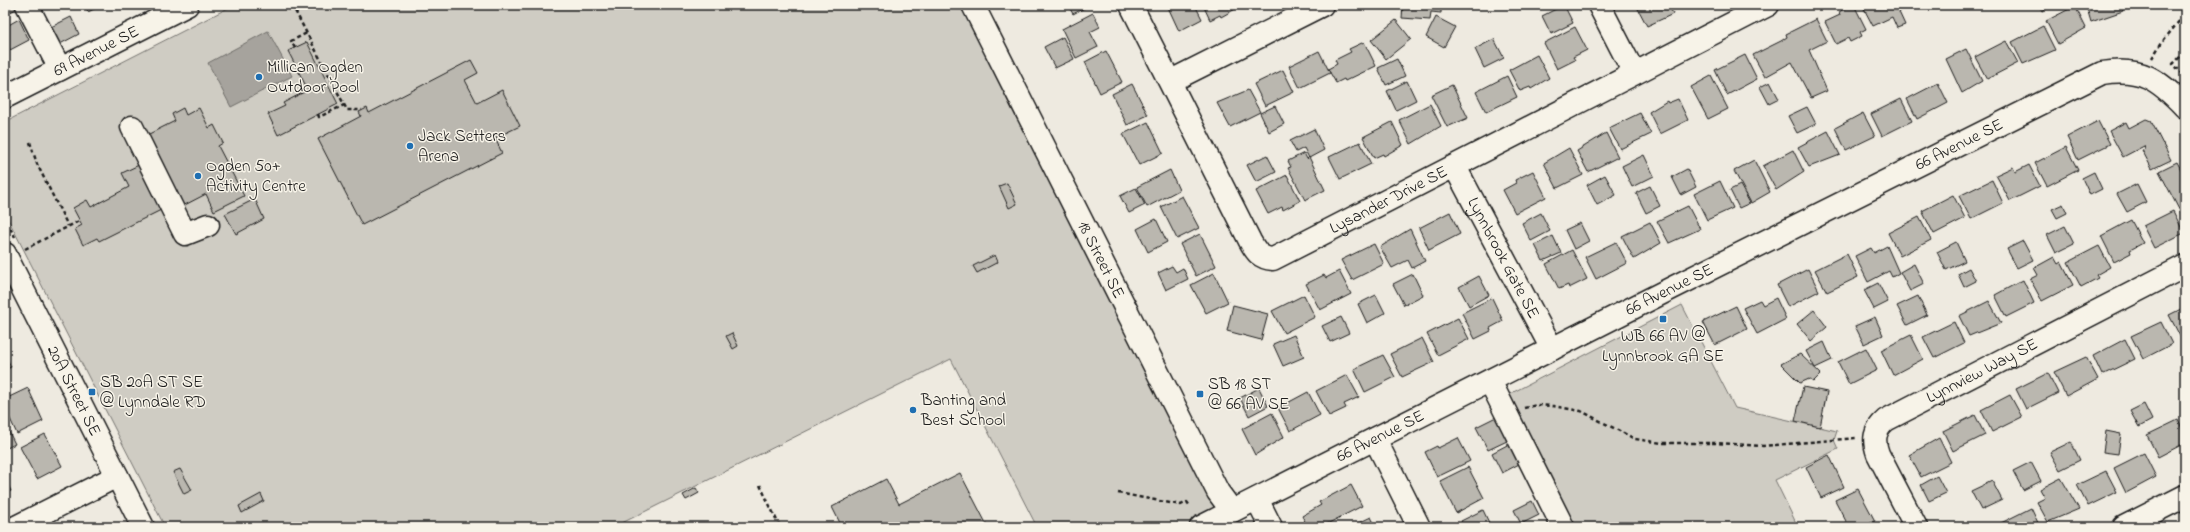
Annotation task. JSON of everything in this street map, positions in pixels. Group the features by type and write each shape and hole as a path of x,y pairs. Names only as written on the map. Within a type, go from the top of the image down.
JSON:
{"street":[{"path":"27,5 60,70"},
{"name":"18 Street SE","path":"973,5 1218,492 1232,511"},
{"name":"Lysander Drive SE","path":"1131,5 1256,253 1264,258 1273,259 1456,167 1634,73 1768,5"},
{"path":"1171,82 1322,5"},
{"path":"1599,5 1634,73"},
{"name":"69 Avenue SE","path":"5,97 60,70 178,7"},
{"name":"66 Avenue SE","path":"1201,527 2102,73 2123,70 2142,75 2156,81 2185,108"},
{"path":"132,127 185,234 208,225"},
{"name":"Lynnbrook Gate SE","path":"1456,167 1552,349"},
{"name":"20A Street SE","path":"11,252 117,476 143,527"},
{"name":"Lynnview Way SE","path":"1875,435 1878,427 1886,420 2185,266"},
{"path":"1490,381 1504,412 1563,527"},
{"path":"1875,435 1875,444 1878,454 1916,527"},
{"path":"1375,439 1419,527"},
{"path":"16,527 117,476"},
{"path":"2124,527 2185,496"},
{"path":"1257,499 1271,527"}],"path":[{"path":"292,5 347,110 362,110"},
{"path":"2142,75 2162,42 2185,14"},
{"path":"295,48 291,41 307,33"},
{"path":"2185,52 2173,64 2185,76"},
{"path":"318,114 319,117 344,105"},
{"path":"30,142 37,164 68,226"},
{"path":"10,228 11,252 80,221"},
{"path":"1504,412 1537,405 1581,411 1635,439 1662,443 1717,443 1763,446 1837,441 1875,435"},
{"path":"760,485 780,527"},
{"path":"1118,493 1181,505 1187,502 1190,506"}],"shaded area":[{"path":"234,5 973,5 1232,511 1201,527 1037,527 951,359 614,527 165,527 5,213 5,122"},
{"path":"268,31 292,76 231,107 208,63"},
{"path":"1682,305 1735,408 1837,431 1834,440 1838,449 1775,480 1798,527 1562,527 1498,400"}],"building":[{"path":"5,5 14,5 16,9 5,15"},
{"path":"85,5 102,5 88,12"},
{"path":"1068,5 1090,5 1073,14"},
{"path":"1167,5 1195,5 1202,19 1179,31"},
{"path":"1203,5 1239,5 1239,7 1221,17 1220,15 1210,20"},
{"path":"1403,5 1441,5 1441,13 1431,12 1430,20 1402,18"},
{"path":"1564,5 1573,23 1551,34 1542,16"},
{"path":"1636,5 1669,5 1673,14 1647,26"},
{"path":"1851,5 1854,5 1866,29 1860,32 1862,36 1850,42 1848,38 1836,44 1825,22 1840,15 1839,12"},
{"path":"1862,5 1898,5 1901,11 1899,12 1905,25 1897,28 1892,17 1873,26"},
{"path":"2039,5 2054,5 2042,11"},
{"path":"2086,5 2121,5 2123,11 2091,22"},
{"path":"2075,6 2086,28 2058,44 2046,21"},
{"path":"1093,13 1100,27 1090,32 1098,47 1076,58 1062,29"},
{"path":"71,17 79,34 60,44 51,27"},
{"path":"1436,17 1455,27 1444,47 1426,37"},
{"path":"19,19 29,40 10,50 5,40 5,27"},
{"path":"1816,19 1827,41 1809,50 1827,91 1811,98 1792,62 1765,77 1753,55 1781,41 1787,37 1786,34"},
{"path":"1396,20 1411,39 1386,59 1371,40"},
{"path":"2043,26 2055,50 2023,64 2012,42"},
{"path":"1575,27 1587,50 1573,57 1575,60 1557,69 1544,43"},
{"path":"1063,37 1074,59 1055,68 1044,47"},
{"path":"1494,39 1504,58 1484,68 1475,49"},
{"path":"2006,41 2018,63 1987,79 1975,57"},
{"path":"307,42 338,104 278,135 268,114 285,106 283,103 308,90 288,51"},
{"path":"1364,42 1376,66 1345,81 1344,79 1336,83 1328,69 1337,64 1335,60 1351,52 1349,49"},
{"path":"1966,49 1982,81 1962,93 1946,59"},
{"path":"1106,51 1122,82 1100,93 1085,62"},
{"path":"1319,51 1330,73 1300,88 1289,66"},
{"path":"1537,55 1549,78 1531,89 1530,87 1520,91 1509,70"},
{"path":"1745,55 1757,79 1727,95 1715,70"},
{"path":"1397,59 1405,76 1386,85 1378,68"},
{"name":"Jack Setters Arena","path":"471,60 478,73 465,80 477,103 502,90 520,126 495,138 502,153 362,225 318,139 361,116 359,112 367,108 369,113"},
{"path":"1283,70 1294,92 1265,106 1254,84"},
{"path":"1507,76 1517,97 1486,112 1476,92"},
{"path":"1711,76 1728,109 1708,119 1691,87"},
{"path":"1407,81 1416,100 1396,110 1387,91"},
{"path":"1770,82 1779,99 1769,104 1760,87"},
{"path":"1938,83 1948,103 1917,119 1907,99"},
{"path":"1132,84 1148,115 1127,125 1112,94"},
{"path":"1452,85 1468,118 1447,127 1431,95"},
{"path":"1248,90 1260,112 1230,127 1217,103"},
{"path":"1678,99 1688,120 1660,134 1649,112 1667,101 1668,103"},
{"path":"1901,99 1912,121 1882,136 1871,114"},
{"path":"1430,104 1441,126 1411,144 1399,120"},
{"path":"1275,106 1284,124 1269,132 1260,113"},
{"path":"1807,107 1816,124 1797,133 1788,116"},
{"name":"Ogden 50+ Activity Centre","path":"183,108 186,115 199,108 209,128 214,125 223,143 218,146 244,196 214,211 206,194 179,208 145,136 175,121 172,114"},
{"path":"1640,113 1651,134 1620,149 1609,128"},
{"path":"1863,113 1875,136 1846,150 1835,128"},
{"path":"2146,119 2151,121 2171,160 2152,169 2142,150 2145,149 2144,146 2123,157 2109,131 2126,122 2129,128"},
{"path":"2098,121 2110,144 2078,160 2067,137"},
{"path":"1148,122 1163,153 1139,165 1123,134"},
{"path":"1392,122 1403,145 1384,156 1383,154 1374,158 1363,137"},
{"path":"1314,129 1324,150 1309,158 1304,148 1296,152 1290,141"},
{"path":"1828,131 1840,155 1809,167 1798,147"},
{"path":"1606,133 1618,157 1588,172 1577,151"},
{"path":"1360,142 1371,164 1340,179 1329,157"},
{"path":"2066,147 2078,170 2047,186 2035,163"},
{"path":"1569,148 1583,175 1557,188 1544,163"},
{"path":"1793,150 1804,172 1776,190 1763,166"},
{"path":"1304,153 1307,159 1309,157 1325,190 1305,200 1288,168 1291,167 1288,161"},
{"path":"1267,155 1276,172 1256,182 1247,165"},
{"path":"1644,155 1654,176 1632,187 1622,166"},
{"path":"1754,160 1770,192 1751,203 1734,171"},
{"path":"2177,162 2185,177 2185,221 2159,171"},
{"path":"143,163 165,208 99,241 97,238 83,245 75,229 82,225 73,208 87,200 91,207 129,187 122,173"},
{"path":"2029,165 2040,186 2010,201 1996,175 2013,167 2015,172"},
{"path":"1687,169 1696,187 1681,195 1672,177"},
{"path":"1170,170 1179,190 1147,207 1137,187"},
{"path":"1533,171 1546,197 1515,213 1503,190 1516,183 1515,180"},
{"path":"2094,172 2102,189 2090,195 2082,178"},
{"path":"1287,175 1300,201 1283,210 1282,207 1268,214 1256,191"},
{"path":"1605,175 1616,195 1597,205 1587,185"},
{"path":"1992,180 2003,203 1971,219 1959,196"},
{"path":"1720,181 1733,208 1707,220 1694,194"},
{"path":"1007,183 1017,204 1009,208 999,186"},
{"path":"2137,184 2146,202 2127,212 2117,194"},
{"path":"1740,185 1750,203 1739,208 1730,190"},
{"path":"1650,186 1660,206 1646,213 1636,193"},
{"path":"1136,188 1145,205 1129,213 1120,196"},
{"path":"1953,195 1965,218 1934,234 1922,211"},
{"path":"1182,196 1199,228 1177,239 1161,207"},
{"path":"255,199 264,219 236,234 225,214"},
{"path":"2063,204 2067,213 2057,218 2052,209"},
{"path":"1688,206 1700,229 1669,243 1657,221"},
{"path":"2173,211 2184,233 2154,248 2143,226"},
{"path":"1450,212 1460,234 1429,250 1419,228"},
{"path":"1541,213 1550,231 1531,241 1522,223"},
{"path":"1919,217 1931,240 1900,256 1888,233"},
{"path":"1156,219 1167,242 1148,252 1137,229"},
{"path":"2131,220 2143,243 2130,250 2131,253 2114,262 2101,236"},
{"path":"1650,222 1661,243 1634,259 1622,236"},
{"path":"1580,223 1589,241 1574,249 1565,230"},
{"path":"2065,226 2074,244 2056,253 2047,235"},
{"path":"1410,229 1425,261 1412,268 1408,260 1392,268 1380,247"},
{"path":"1200,234 1216,266 1196,276 1180,244"},
{"path":"1553,236 1561,253 1543,261 1535,245"},
{"path":"2023,241 2033,260 2017,268 2007,249"},
{"path":"1616,242 1627,263 1596,279 1585,257"},
{"path":"1956,242 1965,261 1946,270 1937,252"},
{"path":"1374,244 1384,264 1352,280 1341,260"},
{"path":"1887,246 1899,273 1892,277 1889,271 1868,282 1855,256 1871,248 1874,253"},
{"path":"2099,246 2110,267 2096,275 2098,278 2081,287 2068,262"},
{"path":"1572,250 1587,279 1569,288 1568,285 1559,289 1546,264"},
{"path":"1847,254 1858,277 1827,292 1815,270"},
{"path":"995,255 998,262 977,273 973,266"},
{"path":"2054,257 2058,264 2061,262 2073,285 2042,301 2030,279 2038,275 2034,268"},
{"path":"1914,264 1924,284 1910,291 1900,272"},
{"path":"1172,266 1176,272 1183,268 1188,279 1166,290 1158,273"},
{"path":"1969,268 1976,281 1964,287 1958,274"},
{"path":"1808,269 1819,291 1788,307 1777,285"},
{"path":"1339,271 1351,294 1320,310 1306,284 1324,275 1326,278"},
{"path":"1214,273 1228,302 1206,313 1191,285"},
{"path":"1413,274 1423,295 1404,305 1393,284"},
{"path":"1479,276 1489,295 1469,306 1459,287"},
{"path":"2023,280 2034,303 2006,317 1995,295"},
{"path":"1878,283 1888,302 1874,309 1864,290"},
{"path":"1304,295 1315,317 1284,333 1272,311"},
{"path":"1376,295 1385,313 1367,323 1358,304"},
{"path":"1918,296 1927,315 1907,325 1897,306"},
{"path":"1492,298 1503,321 1490,328 1491,331 1475,339 1462,313"},
{"path":"1776,298 1786,319 1757,334 1743,308 1760,300 1763,305"},
{"path":"1989,301 2001,323 1969,336 1959,316"},
{"path":"1233,305 1268,314 1261,340 1227,331"},
{"path":"1736,306 1747,329 1715,345 1703,322"},
{"path":"2185,307 2185,336 2181,338 2169,315"},
{"path":"1814,310 1827,327 1811,341 1797,324"},
{"path":"1341,317 1349,333 1330,342 1322,326"},
{"path":"1875,317 1883,335 1864,344 1855,326"},
{"path":"1458,318 1469,339 1438,355 1427,334"},
{"path":"1954,322 1964,343 1934,358 1923,337"},
{"path":"2161,322 2172,344 2143,359 2131,336"},
{"path":"732,333 738,346 733,349 726,336"},
{"path":"1294,335 1304,357 1283,366 1273,344"},
{"path":"1911,335 1923,359 1893,375 1881,350"},
{"path":"1422,338 1434,362 1402,377 1390,354"},
{"path":"2125,339 2135,359 2102,375 2093,356"},
{"path":"1824,342 1832,360 1815,368 1806,351"},
{"path":"1866,348 1877,370 1849,384 1838,362"},
{"path":"1800,354 1821,374 1813,382 1809,379 1800,383 1781,364"},
{"path":"5,355 11,367 5,370"},
{"path":"1383,355 1395,377 1365,392 1354,369"},
{"path":"2086,357 2098,379 2066,396 2054,372"},
{"path":"2048,373 2058,393 2026,409 2016,389"},
{"path":"1347,375 1359,397 1344,404 1346,408 1329,416 1316,391"},
{"path":"1803,387 1827,392 1820,427 1795,421"},
{"path":"28,388 43,421 17,434 5,408 5,399"},
{"path":"1259,388 1268,406 1249,416 1240,398"},
{"path":"1308,392 1320,415 1290,431 1278,408"},
{"path":"2010,395 2022,417 1992,432 1981,410"},
{"path":"2144,404 2152,420 2139,427 2130,411"},
{"path":"1272,413 1284,437 1255,455 1242,429"},
{"path":"1975,415 1985,435 1953,451 1943,431"},
{"path":"1496,417 1507,441 1488,450 1476,427"},
{"path":"2178,420 2185,435 2185,443 2158,457 2147,435"},
{"path":"2106,431 2121,434 2118,454 2103,452"},
{"path":"9,432 15,444 5,449 5,434"},
{"path":"45,434 62,466 37,479 20,447"},
{"path":"1458,438 1470,461 1437,477 1425,452 1437,446 1438,448"},
{"path":"1939,438 1951,462 1921,477 1909,455"},
{"path":"2071,442 2080,460 2060,470 2050,452"},
{"path":"1511,443 1521,463 1502,473 1492,453"},
{"path":"2144,453 2156,477 2126,493 2114,468"},
{"path":"1829,455 1844,487 1821,498 1806,467"},
{"path":"2031,462 2041,481 2023,490 2013,471"},
{"path":"1468,467 1484,498 1456,513 1440,481"},
{"path":"180,469 192,490 184,494 173,472"},
{"path":"2106,471 2117,492 2088,506 2077,485"},
{"path":"960,473 988,527 842,527 832,507 886,479 899,504"},
{"path":"1937,476 1946,493 1929,501 1921,485"},
{"path":"2061,478 2079,509 2048,522 2037,502 2045,498 2040,489"},
{"path":"5,479 11,491 5,494"},
{"path":"1992,481 2002,500 1981,510 1971,491"},
{"path":"1351,485 1362,506 1321,527 1308,527 1302,516 1321,505 1319,502"},
{"path":"696,488 699,493 686,500 683,495"},
{"path":"1858,489 1875,521 1862,527 1849,527 1835,500"},
{"path":"261,494 264,501 242,513 239,506"},
{"path":"1532,501 1539,515 1521,524 1514,510"},
{"path":"2031,508 2040,527 2003,527 2001,523"},
{"path":"1483,510 1491,527 1464,527 1461,521"},
{"path":"1371,517 1376,527 1350,527"}],"place":[{"name":"Millican Ogden Outdoor Pool","path":"259,77"},
{"name":"Jack Setters Arena","path":"410,146"},
{"name":"Ogden 50+ Activity Centre","path":"198,176"},
{"name":"WB 66 AV @ Lynnbrook GA SE","path":"1663,319"},
{"name":"SB 20A ST SE @ Lynndale RD","path":"92,392"},
{"name":"SB 18 ST @ 66 AV SE","path":"1200,394"},
{"name":"Banting and Best School","path":"913,410"}]}
